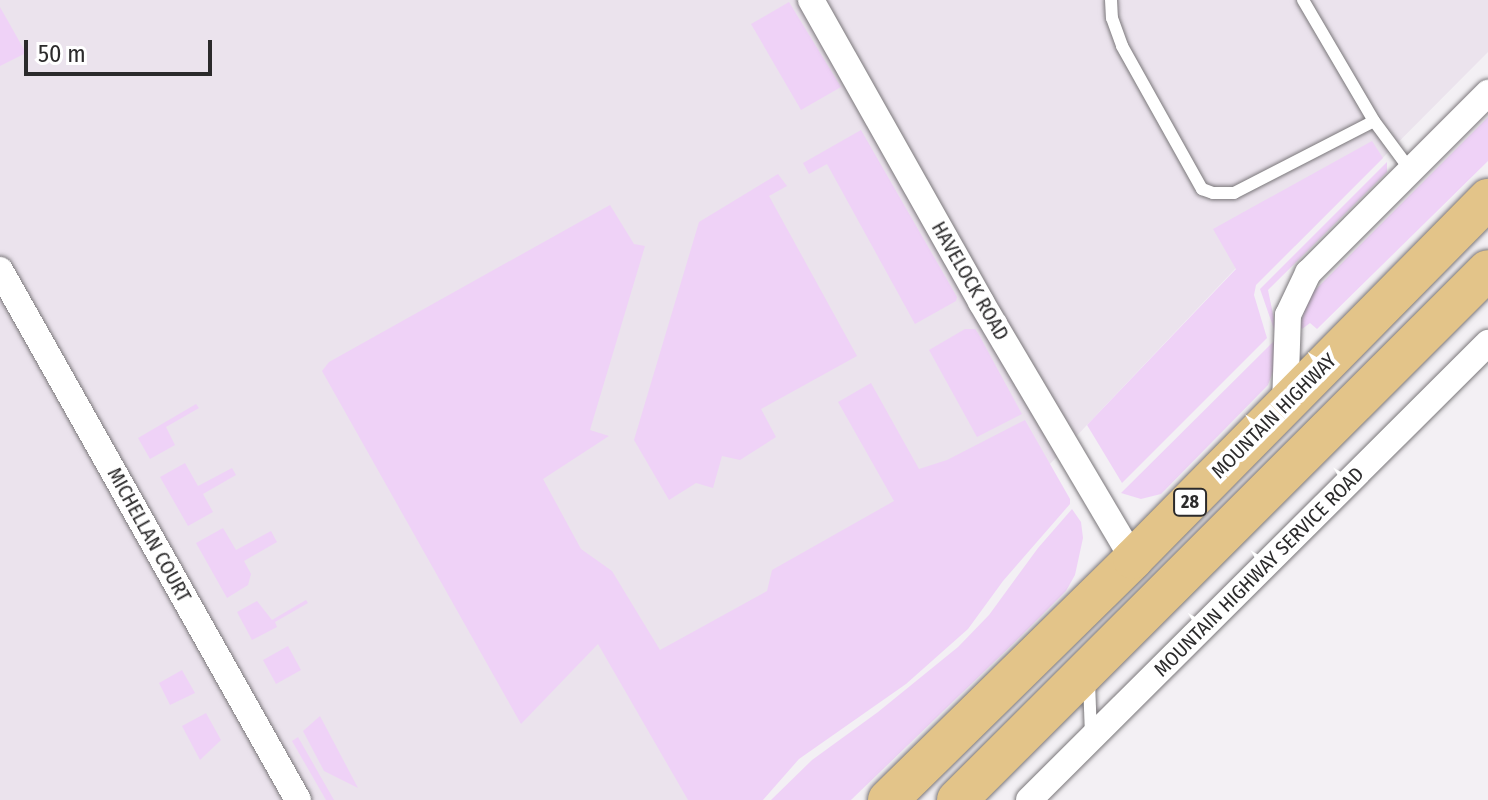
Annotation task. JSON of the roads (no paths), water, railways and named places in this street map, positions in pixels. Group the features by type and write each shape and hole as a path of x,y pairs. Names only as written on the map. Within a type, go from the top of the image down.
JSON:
{"main road":[{"name":"MOUNTAIN HIGHWAY","path":"888,800 1133,559 1488,199"},
{"name":"28","path":"957,800 1488,270"},
{"path":"1133,559 1167,591"}],"street":[{"name":"HAVELOCK ROAD","path":"811,0 996,329 1133,559"},
{"path":"1285,405 1288,315 1308,273 1488,93"},
{"name":"MICHELLAN COURT","path":"0,270 298,800"},
{"name":"MOUNTAIN HIGHWAY SERVICE ROAD","path":"1029,800 1488,343"}],"lane":[{"path":"1111,0 1112,18 1122,46 1202,189 1213,193 1234,193 1374,121"},
{"path":"1303,0 1374,121 1411,171"},
{"path":"1088,670 1091,739"}]}
